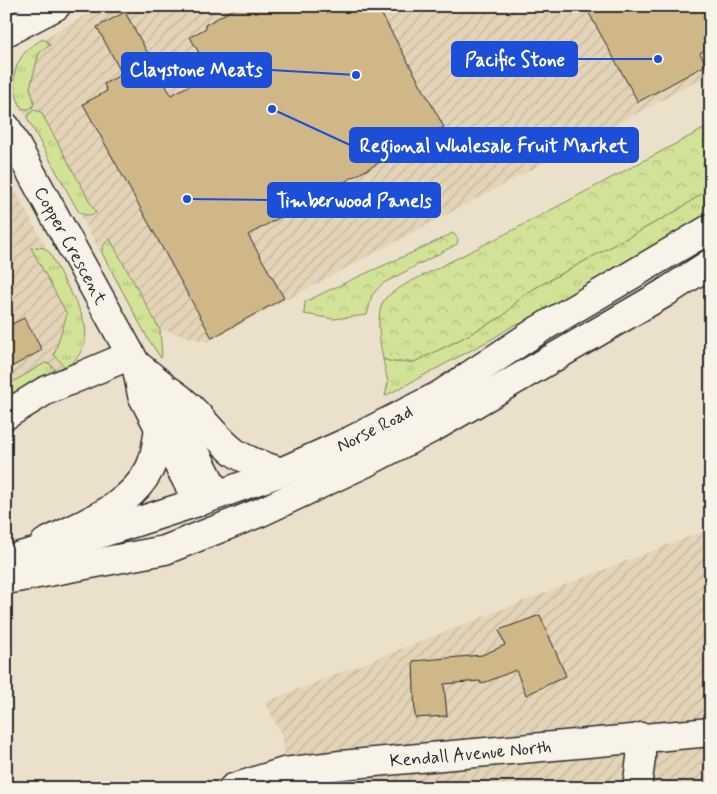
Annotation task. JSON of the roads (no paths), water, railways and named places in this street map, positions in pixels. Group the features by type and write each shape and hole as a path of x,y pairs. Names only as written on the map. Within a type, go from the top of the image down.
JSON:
{"street":[{"path":"6,32 56,6"},
{"name":"Copper Crescent","path":"6,127 134,359 142,395 159,427 208,499"},
{"name":"Norse Road","path":"9,566 96,535 208,499 281,472 350,441 440,394 540,329 711,228"},
{"name":"Norse Road","path":"9,566 165,550 262,512 436,426 663,294 711,263"},
{"path":"6,415 45,391 134,359"},
{"name":"Copper Crescent","path":"134,359 161,384 208,499"},
{"path":"161,384 189,406 234,452 252,462 281,472"},
{"path":"9,566 122,501 149,469 156,452 159,427"},
{"path":"208,499 222,528"},
{"name":"Kendall Avenue North","path":"233,788 284,772 342,765 711,732"},
{"path":"637,788 642,758 640,737"}],"place":[{"name":"Pacific Stone","path":"658,59"},
{"name":"Claystone Meats","path":"356,75"},
{"name":"Regional Wholesale Fruit Market","path":"272,109"},
{"name":"Timberwood Panels","path":"187,199"}]}
